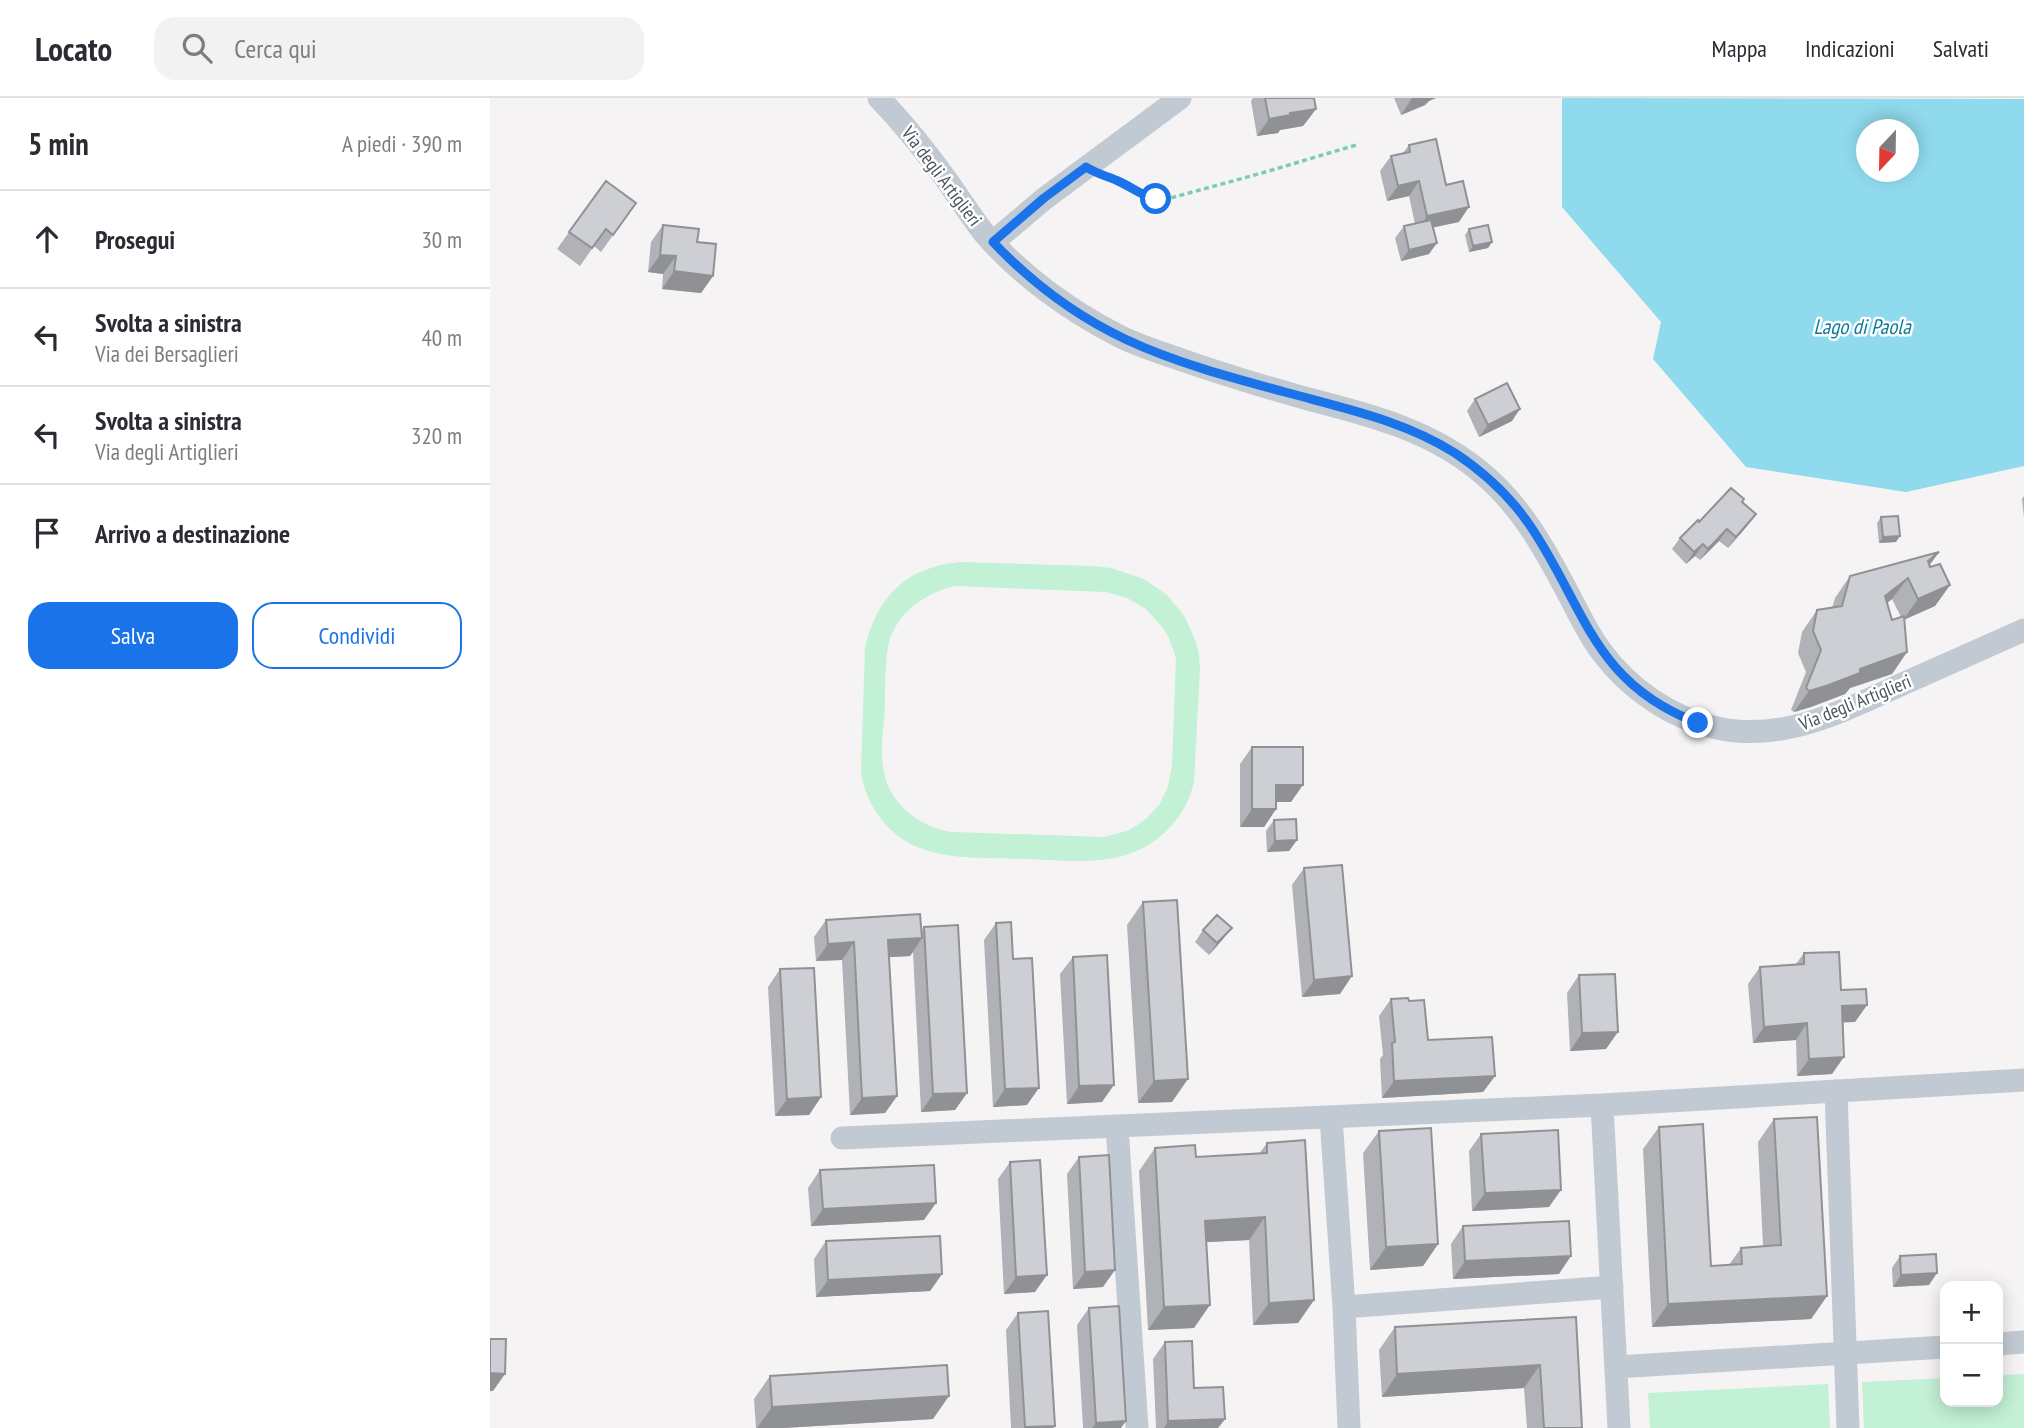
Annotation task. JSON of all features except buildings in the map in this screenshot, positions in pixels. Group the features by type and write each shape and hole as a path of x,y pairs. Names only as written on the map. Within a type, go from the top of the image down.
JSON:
{"street":[{"name":"Via degli Artiglieri","path":"879,98 917,140 993,242 1020,269 1088,319 1128,340 1250,382 1379,418 1414,432 1455,454 1479,471 1499,488 1526,520 1547,553 1592,638 1617,670 1651,699 1676,713 1719,729 1755,732 1807,724 1849,709 2024,630"},
{"path":"993,242 1044,198 1180,98"},
{"path":"842,1138 1602,1105 2024,1080"},
{"path":"1836,1091 1848,1428"},
{"path":"1602,1105 1619,1428"},
{"path":"1331,1117 1349,1428"},
{"path":"1117,1126 1137,1428"},
{"path":"1344,1307 1612,1287"},
{"path":"2003,1344 2024,1342"},
{"path":"1616,1367 1940,1347"}],"path":[{"path":"1086,167 1145,196 1167,199 1356,145"}],"green space":[{"path":"959,562 1111,568 1144,579 1167,595 1185,617 1196,642 1200,667 1194,782 1183,810 1165,832 1150,844 1116,858 1098,860 963,857 925,850 908,842 892,831 879,816 867,795 861,772 865,647 886,599 909,578 940,565","holes":["956,586 1106,592 1127,598 1146,609 1164,629 1176,658 1172,765 1168,787 1159,805 1136,826 1104,837 951,832 927,824 906,810 897,801 886,779 882,751 887,652 895,627 902,617 921,600"]},
{"path":"2024,1374 2024,1428 1864,1428 1862,1382 1940,1378 1940,1407 2003,1407 2003,1375"},
{"path":"1828,1384 1830,1428 1650,1428 1648,1393"}],"water":[{"name":"Lago di Paola","path":"1562,98 2024,99 2024,466 1906,492 1746,467 1653,359 1661,322 1562,207"}],"route":[{"path":"1156,199 1145,196 1119,181 1098,175 1086,167 1044,198 993,242 1020,269 1047,290 1088,319 1128,340 1250,382 1379,418 1414,432 1455,454 1499,488 1526,520 1547,553 1592,638 1617,670 1651,699 1698,723"}]}
